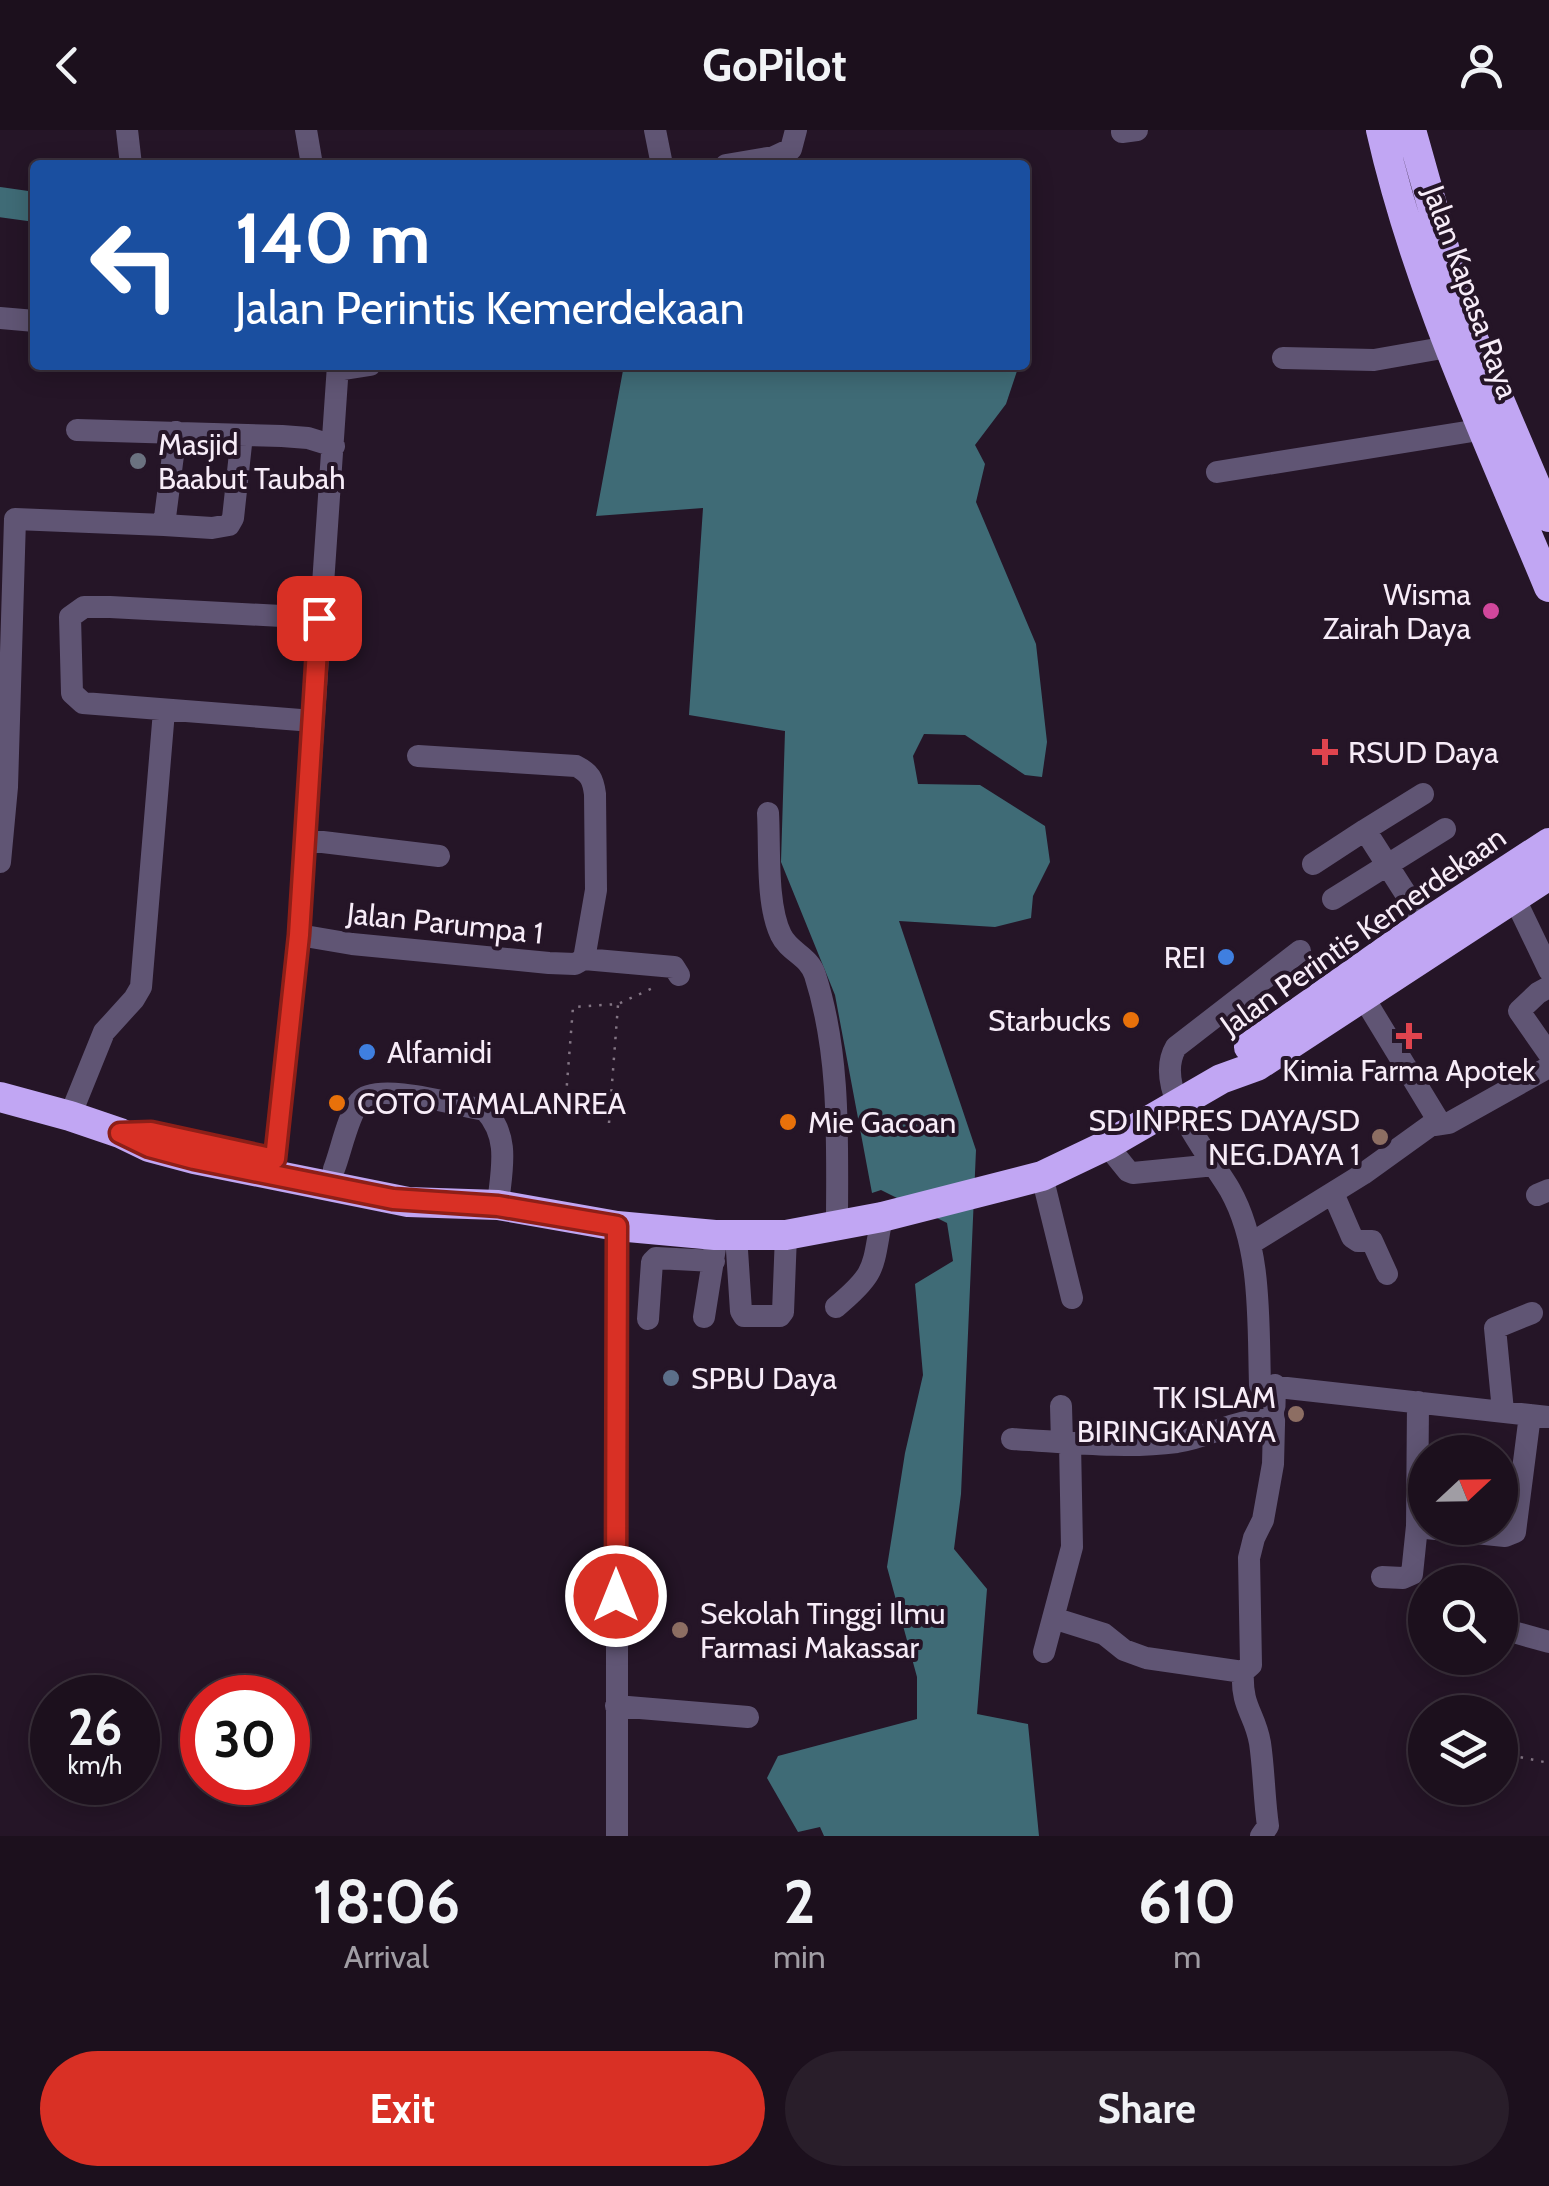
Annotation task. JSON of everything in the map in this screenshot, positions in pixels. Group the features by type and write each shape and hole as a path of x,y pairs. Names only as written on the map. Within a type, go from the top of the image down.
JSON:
{"highway":[{"name":"Jalan Kapasa Raya","path":"1381,130 1407,178 1463,315 1543,530 1549,588"},
{"name":"Jalan Kapasa Raya","path":"1411,130 1407,178 1448,347 1485,430 1543,530"},
{"name":"Jalan Perintis Kemerdekaan","path":"1221,1080 1246,1050 1425,935 1549,844"},
{"name":"Jalan Perintis Kemerdekaan","path":"0,1097 70,1116 149,1147 194,1159 408,1202 498,1206 722,1243 837,1227 1042,1176 1107,1145 1221,1080 1257,1066 1362,996 1425,935 1514,897 1549,875"},
{"name":"Jalan Perintis Kemerdekaan","path":"120,1133 151,1132 411,1184 451,1202"}],"street":[{"path":"128,130 131,160"},
{"path":"306,130 311,160"},
{"path":"655,130 661,160"},
{"path":"760,160 790,149 796,130"},
{"path":"0,318 30,320"},
{"path":"1284,358 1374,360 1448,347"},
{"path":"275,1159 299,935 338,370"},
{"path":"77,430 308,438 334,446"},
{"path":"1218,472 1485,430"},
{"path":"164,525 176,432"},
{"path":"0,862 7,787 4,705 8,513 212,528 229,524 233,518 242,435"},
{"path":"312,720 83,703 74,697 70,617 84,606 319,618"},
{"path":"70,1116 104,1032 141,987 164,710"},
{"name":"Jalan Parumpa 1","path":"299,935 352,944 549,963 575,964 584,958 596,890 595,794 593,779 587,771 576,766 418,756"},
{"path":"1313,864 1422,794"},
{"path":"768,813 778,926 788,944 810,965 828,1031 836,1109 837,1227"},
{"path":"1333,899 1445,829"},
{"path":"1365,830 1425,935"},
{"path":"306,840 439,856"},
{"path":"1514,897 1549,970"},
{"path":"1300,951 1176,1047 1169,1062 1177,1107 1241,1214 1250,1244 1260,1385 1539,1416 1518,1522"},
{"path":"584,958 674,966 679,975"},
{"path":"1549,987 1519,1011 1549,1054"},
{"path":"1362,996 1434,1108 1436,1124"},
{"path":"1250,1244 1436,1124 1449,1123 1549,1067"},
{"path":"334,1169 357,1104 370,1094 389,1092 485,1110 504,1144 498,1206"},
{"path":"1107,1145 1128,1172 1214,1165"},
{"path":"1042,1176 1072,1298"},
{"path":"1333,1192 1352,1237 1372,1241 1387,1274"},
{"path":"836,1307 872,1273 885,1216"},
{"path":"617,1226 617,1836"},
{"path":"722,1243 744,1316 780,1316 786,1234"},
{"path":"704,1317 722,1243"},
{"path":"648,1319 652,1262 722,1243"},
{"path":"1503,1411 1495,1328 1532,1313"},
{"path":"1262,1836 1268,1826 1259,1740 1243,1701 1243,1672 1251,1665 1250,1558 1263,1520 1273,1464 1275,1386"},
{"path":"1418,1402 1419,1435"},
{"path":"1044,1652 1072,1547 1061,1406"},
{"path":"1012,1439 1066,1443 1176,1442 1220,1431 1236,1422 1274,1420"},
{"path":"1382,1577 1404,1578 1412,1574 1419,1545"},
{"path":"1052,1618 1104,1634 1124,1650 1146,1658 1243,1672"},
{"path":"1518,1634 1549,1642"},
{"path":"616,1712 748,1716"},
{"path":"616,1712 724,1729"}],"path":[{"path":"566,1096 574,1007 618,1004 679,975"},
{"path":"609,1124 618,1004"},
{"path":"1518,1757 1549,1763"}],"shaded area":[{"path":"623,370 1017,370 1006,404 975,445 985,464 976,502 1036,644 1047,742 1042,777 1025,775 965,735 924,734 913,756 918,784 980,785 1045,826 1050,862 1033,896 1031,918 995,927 899,921 976,1150 961,1494 954,1549 987,1589 977,1714 1028,1724 1039,1836 824,1836 820,1827 798,1832 767,1778 778,1756 917,1719 917,1677 887,1567 905,1453 923,1375 915,1284 953,1261 947,1223 881,1190 872,1193 835,995 781,862 785,731 689,715 703,508 596,516"}],"waterway":[{"path":"0,202 30,206"}],"place":[{"name":"Masjid Baabut Taubah","path":"138,461"},
{"name":"Wisma Zairah Daya","path":"1491,611"},
{"name":"RSUD Daya","path":"1325,752"},
{"name":"REI","path":"1226,957"},
{"name":"Starbucks","path":"1131,1020"},
{"name":"Kimia Farma Apotek","path":"1409,1036"},
{"name":"Alfamidi","path":"367,1052"},
{"name":"COTO TAMALANREA","path":"337,1103"},
{"name":"Mie Gacoan","path":"788,1122"},
{"name":"SD INPRES DAYA/SD NEG.DAYA 1","path":"1380,1137"},
{"name":"SPBU Daya","path":"671,1378"},
{"name":"TK ISLAM BIRINGKANAYA","path":"1296,1414"},
{"name":"Sekolah Tinggi Ilmu Farmasi Makassar","path":"680,1630"}],"route":[{"path":"319,618 299,935 275,1159 195,1139 151,1132 120,1133 149,1147 194,1159 408,1202 498,1206 617,1226 616,1596"}]}
